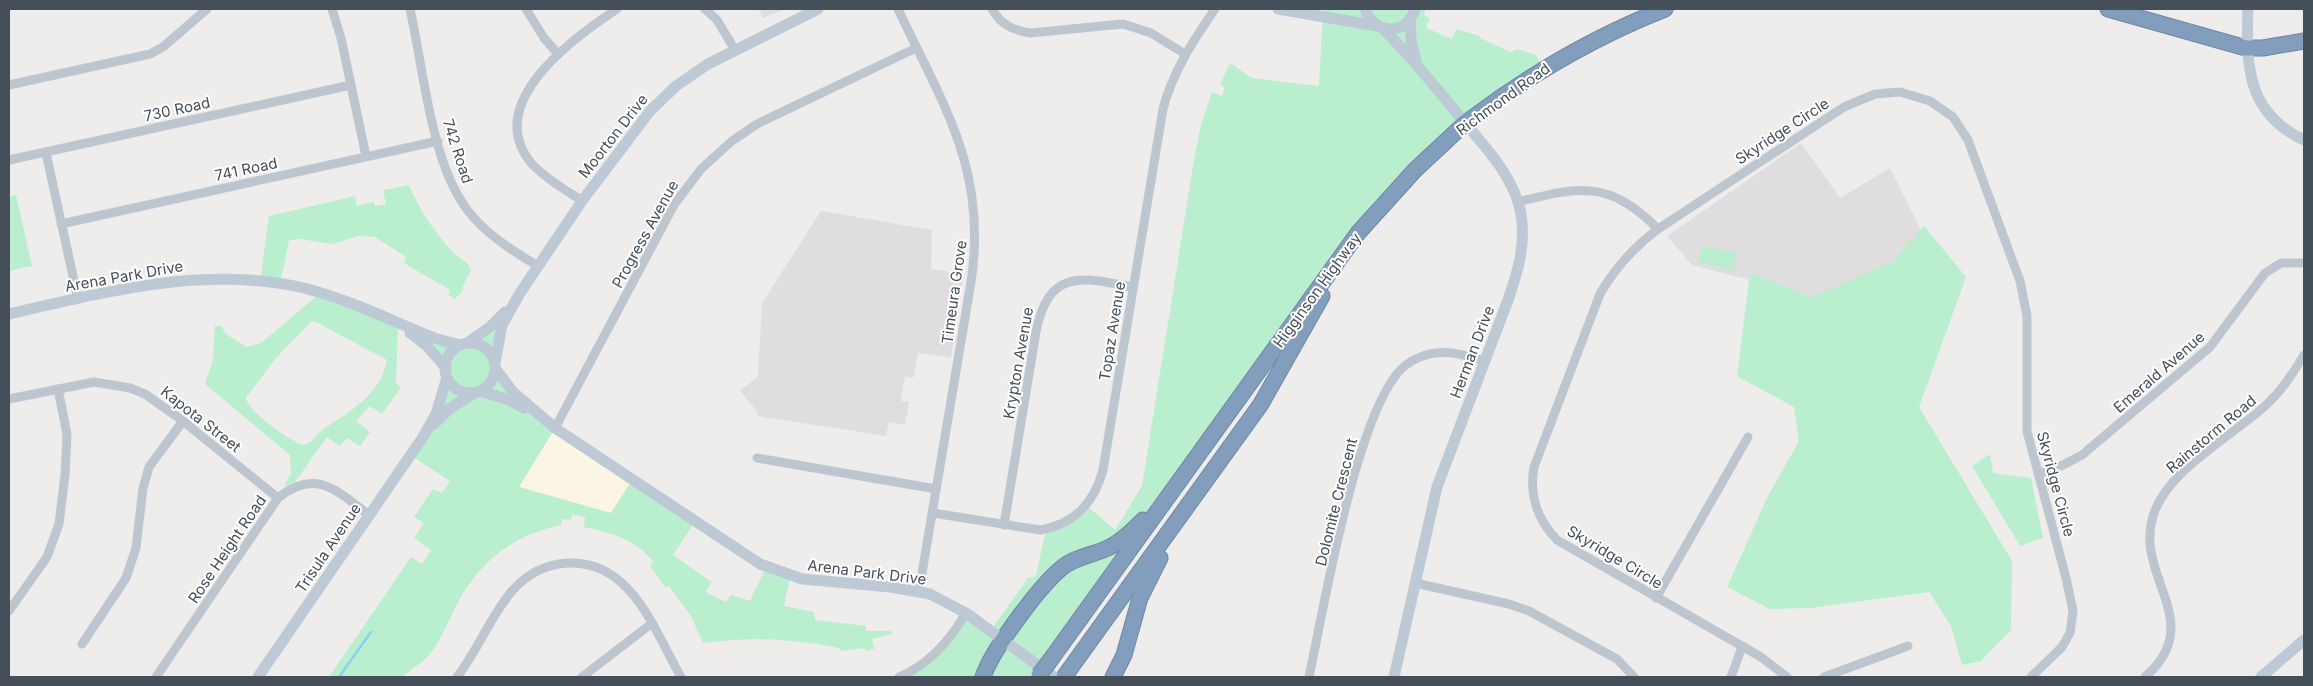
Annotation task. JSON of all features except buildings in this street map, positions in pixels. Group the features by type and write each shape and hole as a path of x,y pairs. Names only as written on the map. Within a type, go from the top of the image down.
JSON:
{"highway":[{"name":"Richmond Road","path":"1367,225 1415,170 1471,119 1531,76 1562,57 1619,28 1665,9"},
{"path":"2108,9 2246,48 2263,48 2304,41"},
{"name":"Higginson Highway","path":"1052,674 1189,469 1339,258 1367,225"},
{"name":"Higginson Highway","path":"1052,674 1206,482 1261,404 1318,303 1367,225"},
{"path":"983,677 989,662 1003,641 1057,572 1074,560 1120,542 1143,520 1189,469"},
{"path":"1113,677 1124,655 1134,614 1148,581 1206,482"}],"street":[{"path":"9,85 150,54 164,47 207,9"},
{"path":"332,9 341,38 366,156"},
{"name":"742 Road","path":"410,9 438,140 453,187 467,209 493,236 538,266"},
{"path":"526,9 544,38 558,54"},
{"path":"582,201 533,165 524,151 518,132 518,118 522,100 537,77 558,54 617,9"},
{"path":"705,9 717,20 735,50"},
{"name":"Moorton Drive","path":"495,366 500,330 520,293 582,201 634,129 663,97 708,64 818,9"},
{"name":"Timeura Grove","path":"898,9 955,130 973,191 974,213 973,268 919,591"},
{"path":"992,9 1006,26 1030,33 1123,24 1151,33 1185,54"},
{"name":"Topaz Avenue","path":"933,513 1025,529 1052,528 1080,512 1095,494 1103,470 1163,109 1168,91 1185,54 1215,9"},
{"path":"1278,9 1380,27 1398,28 1415,14"},
{"path":"1326,16 1341,9"},
{"name":"Herman Drive","path":"1365,9 1370,19 1417,65 1504,172 1518,202 1522,228 1522,256 1508,300 1437,487 1394,677"},
{"path":"2248,9 2246,48 2251,81 2260,100 2270,114 2291,132 2304,140"},
{"name":"Herman Drive","path":"1415,14 1411,41 1417,65"},
{"name":"Progress Avenue","path":"552,426 674,205 701,169 732,141 757,124 916,48"},
{"name":"730 Road","path":"9,160 351,85"},
{"name":"Skyridge Circle","path":"1787,677 1775,667 1742,647 1557,540 1539,516 1532,488 1536,459 1600,294 1622,261 1658,229 1856,101 1875,94 1900,92 1922,97 1937,105 1953,117 1968,140 2024,293 2028,350 2027,430 2068,586 2073,618 2070,633 2062,647 2031,677"},
{"name":"741 Road","path":"60,224 438,140"},
{"path":"46,153 60,224 78,299"},
{"path":"1518,202 1561,191 1592,191 1627,202 1658,229"},
{"name":"Emerald Avenue","path":"2039,474 2070,462 2082,455 2210,348 2256,283 2271,268 2291,261 2304,263"},
{"name":"Arena Park Drive","path":"9,314 160,282 200,279 250,280 313,291 367,308 428,336 463,344 480,345 487,349 495,366 512,392 552,426"},
{"name":"Krypton Avenue","path":"1004,525 1036,332 1043,303 1057,287 1075,280 1132,287"},
{"name":"Moorton Drive","path":"463,344 497,321 520,293"},
{"name":"Arena Park Drive","path":"391,318 427,346 457,389 466,392 478,391 509,400 552,426 760,564 778,572 816,581 919,591 941,599 966,613 1052,674"},
{"path":"446,373 449,355 463,344"},
{"name":"Dolomite Crescent","path":"1309,677 1354,474 1386,387 1404,366 1426,355 1439,352 1454,352 1485,361"},
{"name":"Rainstorm Road","path":"2145,677 2155,669 2166,653 2172,627 2150,543 2151,523 2157,504 2177,478 2266,406 2283,386 2304,355"},
{"path":"478,391 491,382 495,366"},
{"name":"Trisula Avenue","path":"258,677 423,437 436,414 446,373"},
{"name":"Kapota Street","path":"9,399 94,382 117,384 145,394 183,421 278,498"},
{"path":"9,611 47,556 59,524 65,475 67,434 58,389"},
{"name":"Trisula Avenue","path":"423,437 449,409 478,391"},
{"path":"82,644 126,578 136,548 144,488 149,467 183,421"},
{"path":"1656,598 1748,437"},
{"path":"757,458 936,489"},
{"name":"Rose Height Road","path":"159,676 278,498 304,483 320,483 334,490 369,515"},
{"path":"458,677 513,590 524,579 549,566 586,564 614,576 634,595 681,677"},
{"path":"1416,583 1509,604 1529,611 1617,659 1634,677"},
{"path":"899,677 931,658 966,613"},
{"path":"582,677 652,624"},
{"path":"2261,677 2304,640"},
{"path":"1824,677 1908,646"},
{"path":"1731,677 1742,647"}],"shaded area":[{"path":"758,9 785,9 763,18"},
{"path":"1801,143 1840,198 1890,168 1925,238 1880,278 1822,299 1692,265 1667,236"},
{"path":"821,211 932,230 931,269 964,274 951,358 918,353 913,378 905,376 901,401 909,402 905,425 889,422 886,436 758,416 757,411 740,391 758,376 762,303"},
{"path":"555,428 631,482 611,513 519,487"}],"green space":[{"path":"1323,9 1426,9 1424,15 1430,18 1426,28 1452,39 1456,29 1480,36 1480,38 1511,52 1517,49 1536,55 1543,67 1390,195 1036,677 897,677 919,666 966,613 990,631 1028,578 1036,576 1046,529 1087,506 1115,530 1142,486 1194,160 1201,124 1212,92 1222,96 1225,88 1220,84 1230,63 1252,78 1319,86"},
{"path":"409,185 417,203 433,228 445,244 468,264 471,270 462,287 463,290 455,299 448,295 450,290 404,263 406,257 375,237 358,236 333,244 299,239 289,240 280,285 260,282 269,216 355,196 357,206 374,202 375,206 386,204 383,190"},
{"path":"16,195 32,266 9,271 9,197"},
{"path":"1924,226 1966,277 1919,407 2012,561 2011,630 1981,661 1962,665 1951,626 1929,592 1810,608 1770,609 1727,587 1767,498 1799,441 1794,407 1737,376 1750,273 1812,297 1892,262"},
{"path":"1703,246 1737,253 1733,270 1698,262"},
{"path":"319,294 459,344 503,325 495,367 555,428 519,487 611,513 631,482 694,523 673,555 712,582 705,592 726,602 731,595 750,601 766,568 790,577 784,606 814,612 815,620 866,626 866,631 891,631 892,634 872,639 874,649 866,651 865,648 840,651 839,648 823,645 754,639 703,643 691,616 669,586 666,588 650,566 653,561 646,554 631,542 622,538 584,527 585,517 572,515 571,520 562,519 561,525 528,535 488,562 467,587 433,650 402,677 329,677 411,557 422,564 431,550 414,538 424,523 414,517 433,489 442,493 450,481 410,455 423,436 446,377 443,368 398,324 396,383 401,388 382,414 370,406 356,421 370,432 360,446 347,438 340,446 327,437 295,482 284,487 291,473 290,455 205,384 213,359 215,326 221,326 226,334 246,347 261,343","holes":["312,321 387,360 384,372 371,393 353,409 322,430 312,441 304,445 290,439 271,426 254,411 246,398 275,359"]},
{"path":"1990,454 1993,473 2031,478 2043,538 2020,546 1972,466"}],"waterway":[{"path":"339,677 371,632"}]}
